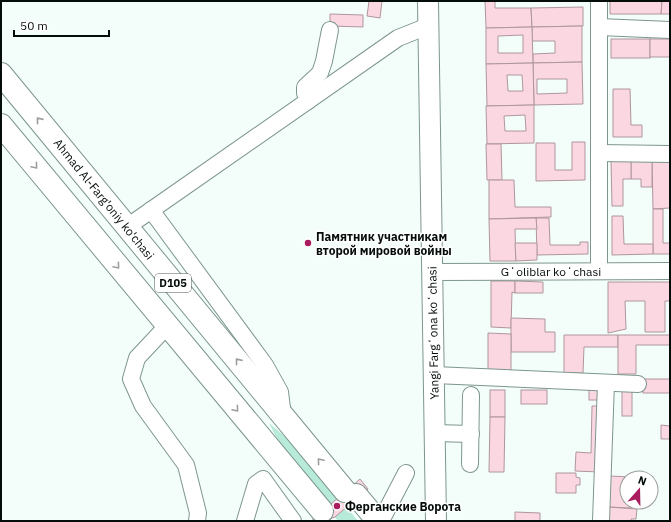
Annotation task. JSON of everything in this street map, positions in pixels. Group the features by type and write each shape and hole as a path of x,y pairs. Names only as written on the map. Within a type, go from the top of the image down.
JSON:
{"highway":[{"name":"Ahmad Al-Farg'oniy ko'chasi","path":"1,74 283,416 350,493 378,521"},
{"name":"D105","path":"1,125 167,326 330,517"}],"main road":[{"name":"Yangi Fargʻona koʻchasi","path":"428,1 436,521"}],"street":[{"path":"599,1 599,271"},
{"path":"127,227 398,38 428,26"},
{"path":"599,28 670,30"},
{"path":"308,101 305,93 305,87 320,73 330,30"},
{"path":"599,153 670,154"},
{"path":"151,210 265,365 280,392 283,416"},
{"name":"Gʻoliblar koʻchasi","path":"432,272 670,271"},
{"path":"167,326 137,358 131,379 143,406 186,465 198,513 196,521"},
{"path":"434,375 638,384"},
{"path":"601,521 606,382"},
{"path":"470,464 471,395"},
{"path":"435,433 471,434"},
{"path":"382,521 406,473"},
{"path":"245,521 256,484 263,479 286,517"}],"green space":[{"path":"269,423 297,447 358,521 338,521 286,456"}],"building":[{"path":"369,1 382,1 380,18 367,16"},
{"path":"485,1 495,1 495,8 531,8 532,27 486,28"},
{"path":"610,1 662,1 661,14 610,14"},
{"path":"662,1 670,1 670,14 661,14"},
{"path":"583,7 583,26 532,27 531,8"},
{"path":"330,14 363,15 363,27 330,26"},
{"path":"582,26 582,62 533,63 533,54 555,53 555,41 532,41 532,27"},
{"path":"532,27 533,63 486,64 486,28","holes":["523,35 523,53 498,53 498,36"]},
{"path":"611,39 650,39 650,58 611,58"},
{"path":"650,39 670,39 670,57 650,57"},
{"path":"582,62 583,104 534,105 533,63","holes":["537,79 567,79 567,93 537,94"]},
{"path":"533,63 534,105 487,106 486,64","holes":["507,75 522,75 523,91 508,91"]},
{"path":"613,89 630,89 631,125 642,125 642,137 613,137"},
{"path":"534,105 534,143 487,144 486,106","holes":["525,115 526,131 505,131 504,116"]},
{"path":"572,142 585,142 585,180 536,181 536,143 555,143 555,170 572,170"},
{"path":"486,144 501,144 502,180 487,180"},
{"path":"652,160 670,160 670,208 653,209"},
{"path":"652,160 652,187 641,187 641,179 631,179 631,161"},
{"path":"611,161 631,161 631,179 623,179 623,206 612,206"},
{"path":"489,180 514,180 515,207 551,207 551,217 489,219"},
{"path":"653,209 663,209 663,243 670,243 670,254 653,254"},
{"path":"612,216 623,216 624,244 653,244 653,254 612,255"},
{"path":"536,218 549,218 550,245 580,245 580,242 588,242 588,254 537,255"},
{"path":"536,218 537,229 515,229 516,261 490,261 489,219"},
{"path":"515,243 537,243 537,260 516,261"},
{"path":"491,281 515,281 515,293 512,292 511,328 491,327"},
{"path":"515,281 543,282 543,293 515,293"},
{"path":"608,282 670,282 670,301 665,301 665,332 645,332 645,301 625,301 626,329 608,333"},
{"path":"511,318 545,319 545,332 555,332 555,352 511,352"},
{"path":"488,333 511,334 511,372 488,372"},
{"path":"564,335 618,335 618,347 584,347 583,373 564,373"},
{"path":"618,335 670,335 670,345 636,345 636,374 618,374"},
{"path":"643,379 670,379 670,393 643,393"},
{"path":"490,390 505,390 505,417 490,417"},
{"path":"521,390 547,390 547,404 521,404"},
{"path":"589,390 601,390 601,400 589,400"},
{"path":"622,390 632,390 632,416 622,416"},
{"path":"592,406 601,406 599,472 575,471 576,452 591,453"},
{"path":"490,417 505,417 504,472 489,472"},
{"path":"661,425 670,426 670,439 661,439"},
{"path":"556,473 576,473 576,477 580,478 580,485 576,485 576,493 556,493"},
{"path":"609,476 619,476 619,507 608,507"},
{"path":"360,479 368,489 329,521 311,521"},
{"path":"608,507 619,508 619,510 637,510 636,519 631,519 631,521 607,521"},
{"path":"515,512 540,513 540,521 515,521"}],"place":[{"name":"Памятник участникам второй мировой войны","path":"308,243"},
{"name":"Ферганские Ворота","path":"337,506"}]}
